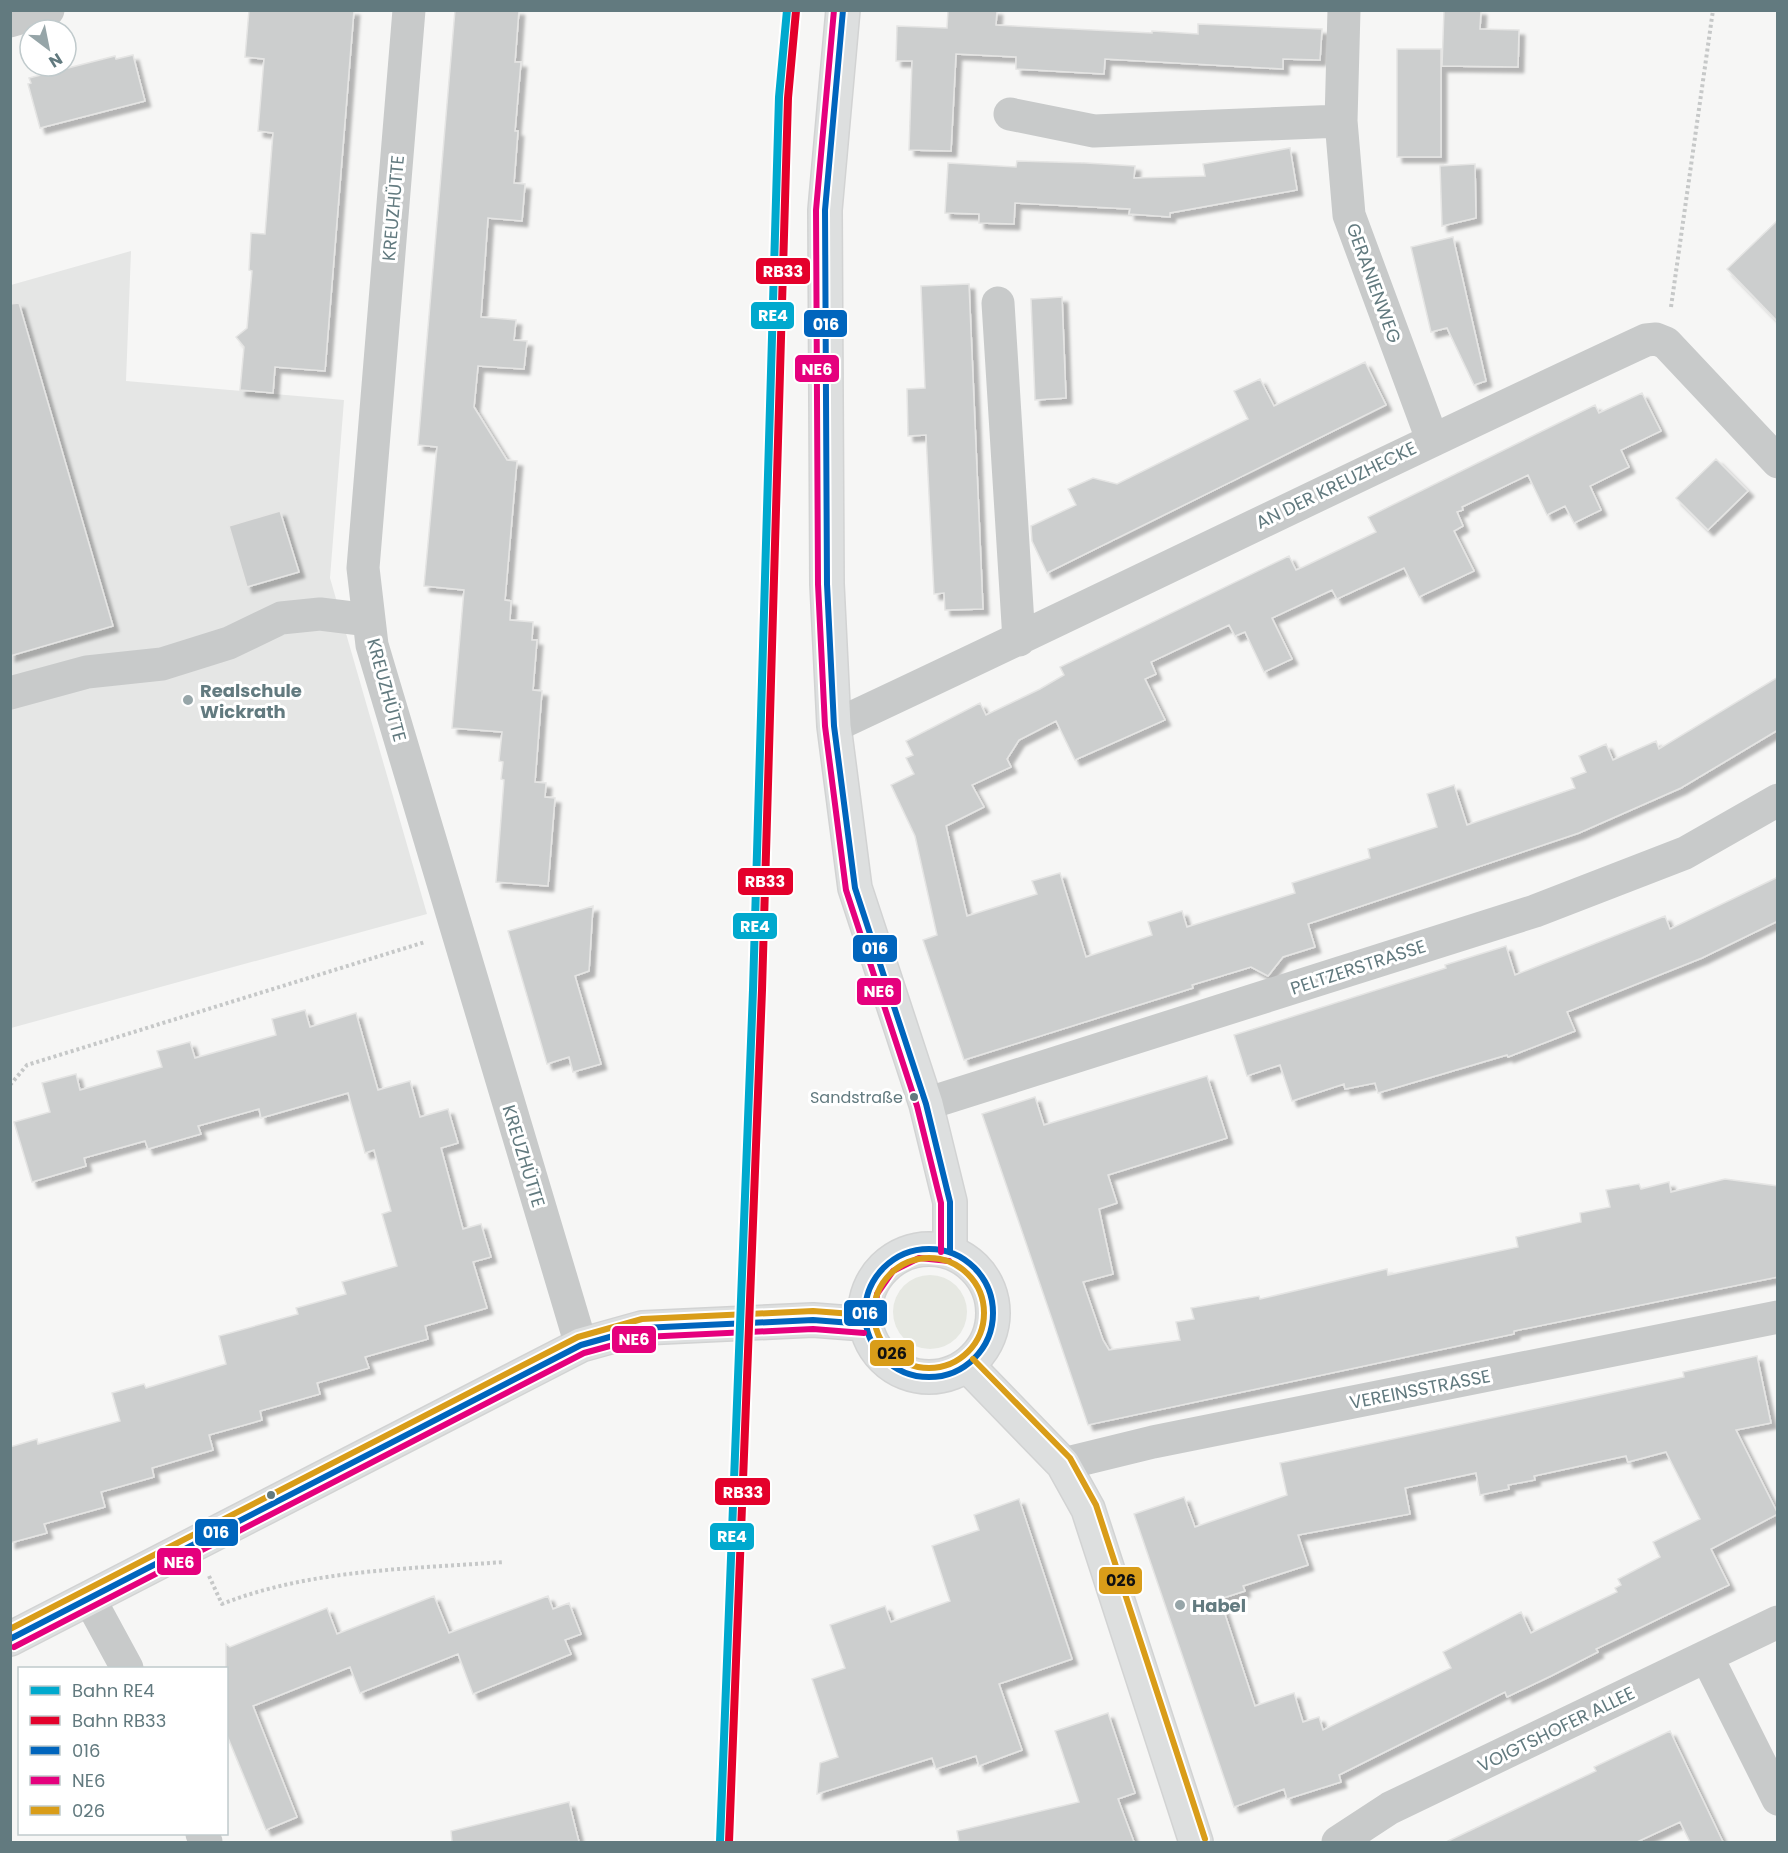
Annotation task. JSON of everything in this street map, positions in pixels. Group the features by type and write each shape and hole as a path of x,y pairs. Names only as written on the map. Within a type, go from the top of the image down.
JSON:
{"main road":[{"path":"843,10 825,210 827,584 834,726 855,888 926,1104 950,1202 950,1252"},
{"path":"917,1249 950,1252 970,1263 985,1281 992,1304 992,1327 983,1348 967,1365 943,1376 917,1376 892,1366 874,1348 865,1324 868,1291 887,1264 917,1249"},
{"path":"10,1639 581,1345 642,1328 813,1320 865,1324"},
{"path":"967,1365 1063,1464 1088,1509 1196,1842"}],"street":[{"path":"10,21 48,10"},
{"name":"KREUZHÜTTE","path":"409,10 363,568 372,645 581,1345"},
{"name":"GERANIENWEG","path":"1344,10 1341,121 1349,215 1432,439"},
{"path":"1010,114 1094,131 1341,121"},
{"path":"998,303 1019,640"},
{"path":"1656,339 1666,343 1778,462"},
{"name":"AN DER KREUZHECKE","path":"834,726 1019,640 1432,439 1646,340 1656,339"},
{"path":"10,693 87,672 162,664 229,643 281,618 320,614 369,620"},
{"name":"PELTZERSTRASSE","path":"926,1104 1535,911 1685,853 1778,800"},
{"name":"VEREINSSTRASSE","path":"1063,1464 1152,1442 1778,1317"},
{"path":"89,1598 126,1667"},
{"name":"VOIGTSHOFER ALLEE","path":"1338,1842 1390,1808 1778,1622"},
{"path":"1707,1658 1778,1799"}],"path":[{"path":"1656,339 1671,306 1713,10"},
{"path":"10,1085 27,1065 458,932"},
{"path":"194,1544 222,1604 247,1594 340,1574 504,1562"}],"shaded area":[{"name":"Realschule Wickrath","path":"131,251 126,381 344,400 330,578 427,914 11,1028 11,285"},
{"path":"930,1275 944,1278 956,1286 964,1298 967,1312 964,1326 956,1338 944,1346 930,1349 916,1346 904,1338 896,1326 893,1312 896,1298 904,1286 916,1278"}],"building":[{"path":"249,10 354,10 325,371 275,367 273,393 240,390 244,347 236,337 247,328 252,271 249,270 251,233 265,234 273,133 258,131 264,59 245,57"},
{"path":"455,10 519,10 515,62 521,62 515,131 518,131 514,183 525,184 522,221 488,218 481,317 516,320 514,340 527,341 524,369 478,366 474,407 507,460 517,461 505,600 511,601 510,620 533,622 532,640 537,640 533,690 542,691 535,782 546,783 545,797 555,798 548,886 496,882 504,780 501,779 503,762 499,761 502,732 452,728 464,590 424,586 437,447 418,445"},
{"path":"948,10 997,10 996,25 1152,33 1152,31 1198,34 1198,24 1322,29 1320,60 1283,59 1283,69 1105,59 1104,74 1016,69 1016,57 956,54 951,151 909,150 912,61 896,61 897,26 947,28"},
{"path":"1444,10 1481,10 1480,29 1519,30 1518,67 1442,66"},
{"path":"1397,49 1441,49 1441,157 1397,157"},
{"path":"133,55 145,101 40,128 28,84 31,83 29,78 78,78 78,65 115,56 116,59"},
{"path":"1290,148 1297,190 1170,213 1170,217 1129,214 1130,209 1015,203 1014,224 979,223 979,214 945,213 948,163 1016,167 1017,161 1086,163 1135,166 1134,178 1205,176 1203,164"},
{"path":"1475,164 1476,218 1442,226 1440,166"},
{"path":"1778,220 1778,322 1727,269"},
{"path":"1453,237 1486,381 1474,385 1447,328 1431,332 1411,247"},
{"path":"969,284 983,609 945,610 944,593 934,594 926,435 908,436 907,389 925,388 921,286"},
{"path":"1062,297 1066,398 1035,400 1031,299"},
{"path":"19,303 113,626 10,656 10,304"},
{"path":"1365,362 1386,405 1047,573 1032,541 1031,526 1076,505 1068,489 1093,478 1117,484 1248,419 1234,391 1260,379 1274,406"},
{"path":"1642,393 1661,431 1621,450 1629,467 1590,486 1601,510 1574,523 1565,506 1547,515 1528,475 1462,507 1463,510 1457,512 1463,526 1454,531 1474,571 1419,597 1404,568 1337,599 1332,590 1272,618 1292,659 1264,672 1245,632 1235,636 1229,625 1151,662 1156,674 1145,679 1165,720 1075,760 1056,721 1019,740 1007,759 1011,767 972,785 984,807 946,826 967,916 1037,894 1032,881 1060,873 1086,957 1152,935 1148,922 1182,911 1187,927 1295,893 1292,883 1370,858 1368,849 1437,827 1427,794 1454,785 1467,825 1575,788 1571,778 1586,772 1579,756 1606,744 1613,760 1656,741 1659,749 1778,677 1778,730 1681,788 1579,833 1308,924 1315,947 1283,957 1268,976 1251,967 1192,985 1193,988 964,1060 923,940 937,935 915,836 891,785 914,774 906,758 913,755 906,741 980,703 986,715 1040,689 1064,675 1060,667 1289,556 1296,570 1303,567 1376,532 1368,517 1595,405 1599,413"},
{"path":"1716,459 1748,491 1708,530 1676,498"},
{"path":"280,511 299,572 247,587 229,526"},
{"path":"1778,877 1778,921 1702,958 1567,1012 1575,1031 1508,1057 1507,1055 1378,1093 1375,1083 1345,1089 1344,1084 1292,1101 1280,1065 1247,1076 1234,1035 1446,968 1445,965 1506,946 1515,975 1665,916 1670,929"},
{"path":"593,906 589,971 575,976 601,1064 573,1072 569,1057 547,1064 508,931"},
{"path":"305,1010 310,1027 356,1013 378,1090 410,1081 420,1117 448,1109 458,1143 441,1148 463,1229 481,1224 491,1257 473,1262 487,1308 425,1326 428,1339 365,1357 369,1368 317,1383 320,1394 260,1411 262,1420 209,1435 213,1450 152,1468 154,1477 101,1492 105,1507 44,1524 47,1533 10,1543 10,1447 37,1439 38,1444 120,1421 112,1393 144,1384 146,1388 226,1364 219,1336 298,1314 296,1308 346,1294 342,1282 397,1266 382,1214 391,1211 374,1150 365,1153 348,1093 261,1118 259,1109 198,1126 201,1134 148,1149 145,1141 84,1158 86,1166 32,1182 14,1122 50,1112 42,1083 76,1074 80,1090 162,1067 157,1051 190,1042 195,1058 276,1035 272,1019"},
{"path":"1207,1076 1227,1138 1108,1175 1117,1203 1099,1209 1113,1274 1083,1282 1103,1340 1109,1350 1180,1340 1176,1322 1194,1319 1191,1308 1259,1296 1260,1299 1387,1269 1388,1275 1518,1247 1516,1237 1581,1222 1580,1213 1610,1207 1606,1190 1639,1184 1641,1189 1669,1182 1671,1192 1725,1179 1778,1186 1778,1277 1514,1331 1514,1334 1088,1425 982,1114 1035,1097 1044,1125"},
{"path":"1757,1356 1771,1423 1736,1430 1778,1514 1711,1549 1729,1585 1596,1649 1598,1652 1551,1676 1507,1697 1505,1692 1339,1775 1341,1782 1287,1799 1284,1789 1234,1807 1134,1514 1184,1497 1195,1527 1287,1495 1280,1463 1684,1377 1683,1372","holes":["1666,1452 1700,1519 1653,1542 1660,1557 1618,1579 1621,1585 1615,1588 1617,1592 1531,1633 1521,1612 1443,1652 1451,1668 1323,1730 1319,1717 1303,1722 1294,1693 1255,1706 1220,1599 1245,1591 1243,1586 1308,1565 1298,1535 1410,1514 1405,1488 1476,1473 1480,1495 1509,1489 1508,1485 1535,1480 1534,1476 1626,1456 1628,1462"]},
{"path":"1019,1499 1072,1659 999,1684 1022,1750 979,1766 976,1756 936,1769 932,1758 817,1794 820,1763 838,1757 812,1679 845,1668 830,1625 885,1606 891,1622 950,1601 932,1546 979,1530 974,1515"},
{"path":"434,1596 449,1633 548,1596 553,1609 569,1603 581,1634 565,1640 571,1654 473,1694 458,1654 360,1693 350,1667 253,1706 297,1817 266,1830 228,1738 226,1644 230,1647 327,1608 337,1634"},
{"path":"1108,1713 1135,1793 1118,1799 1134,1842 959,1842 957,1831 1079,1802 1055,1731"},
{"path":"1670,1731 1723,1842 1690,1842 1680,1822 1637,1842 1446,1842 1596,1771 1594,1767"},
{"path":"569,1802 579,1842 452,1842 451,1831"}],"rail line":[{"name":"RE4","path":"720,1842 753,990 779,97 787,10"},
{"name":"RB33","path":"729,1842 762,990 788,98 796,11"}],"transit line":[{"name":"NE6","path":"834,10 816,210 818,584 825,726 846,890 917,1106 941,1203 941,1252"},
{"name":"016","path":"843,10 825,210 827,584 834,726 855,888 926,1104 950,1202 950,1252"},
{"name":"016","path":"929,1249 953,1254 974,1268 988,1289 993,1313 988,1337 974,1358 953,1372 929,1377 905,1372 884,1358 870,1337 865,1313 870,1289 884,1268 905,1254 929,1249"},
{"name":"NE6","path":"874,1325 877,1294 893,1271 919,1258 949,1261"},
{"name":"026","path":"929,1258 950,1263 968,1274 979,1292 984,1313 979,1334 968,1352 950,1363 929,1368 908,1363 890,1352 879,1334 874,1313 879,1292 890,1274 908,1263 929,1258"},
{"name":"026","path":"10,1629 578,1337 642,1319 813,1311 866,1315"},
{"name":"016","path":"10,1639 581,1345 642,1328 813,1320 865,1324"},
{"name":"NE6","path":"14,1647 584,1353 643,1337 813,1329 864,1333"},
{"name":"026","path":"973,1359 1070,1458 1096,1505 1205,1839"}],"place":[{"name":"Realschule Wickrath","path":"188,700"},
{"name":"Sandstraße","path":"914,1097"},
{"name":"Habel","path":"1180,1605"}]}
